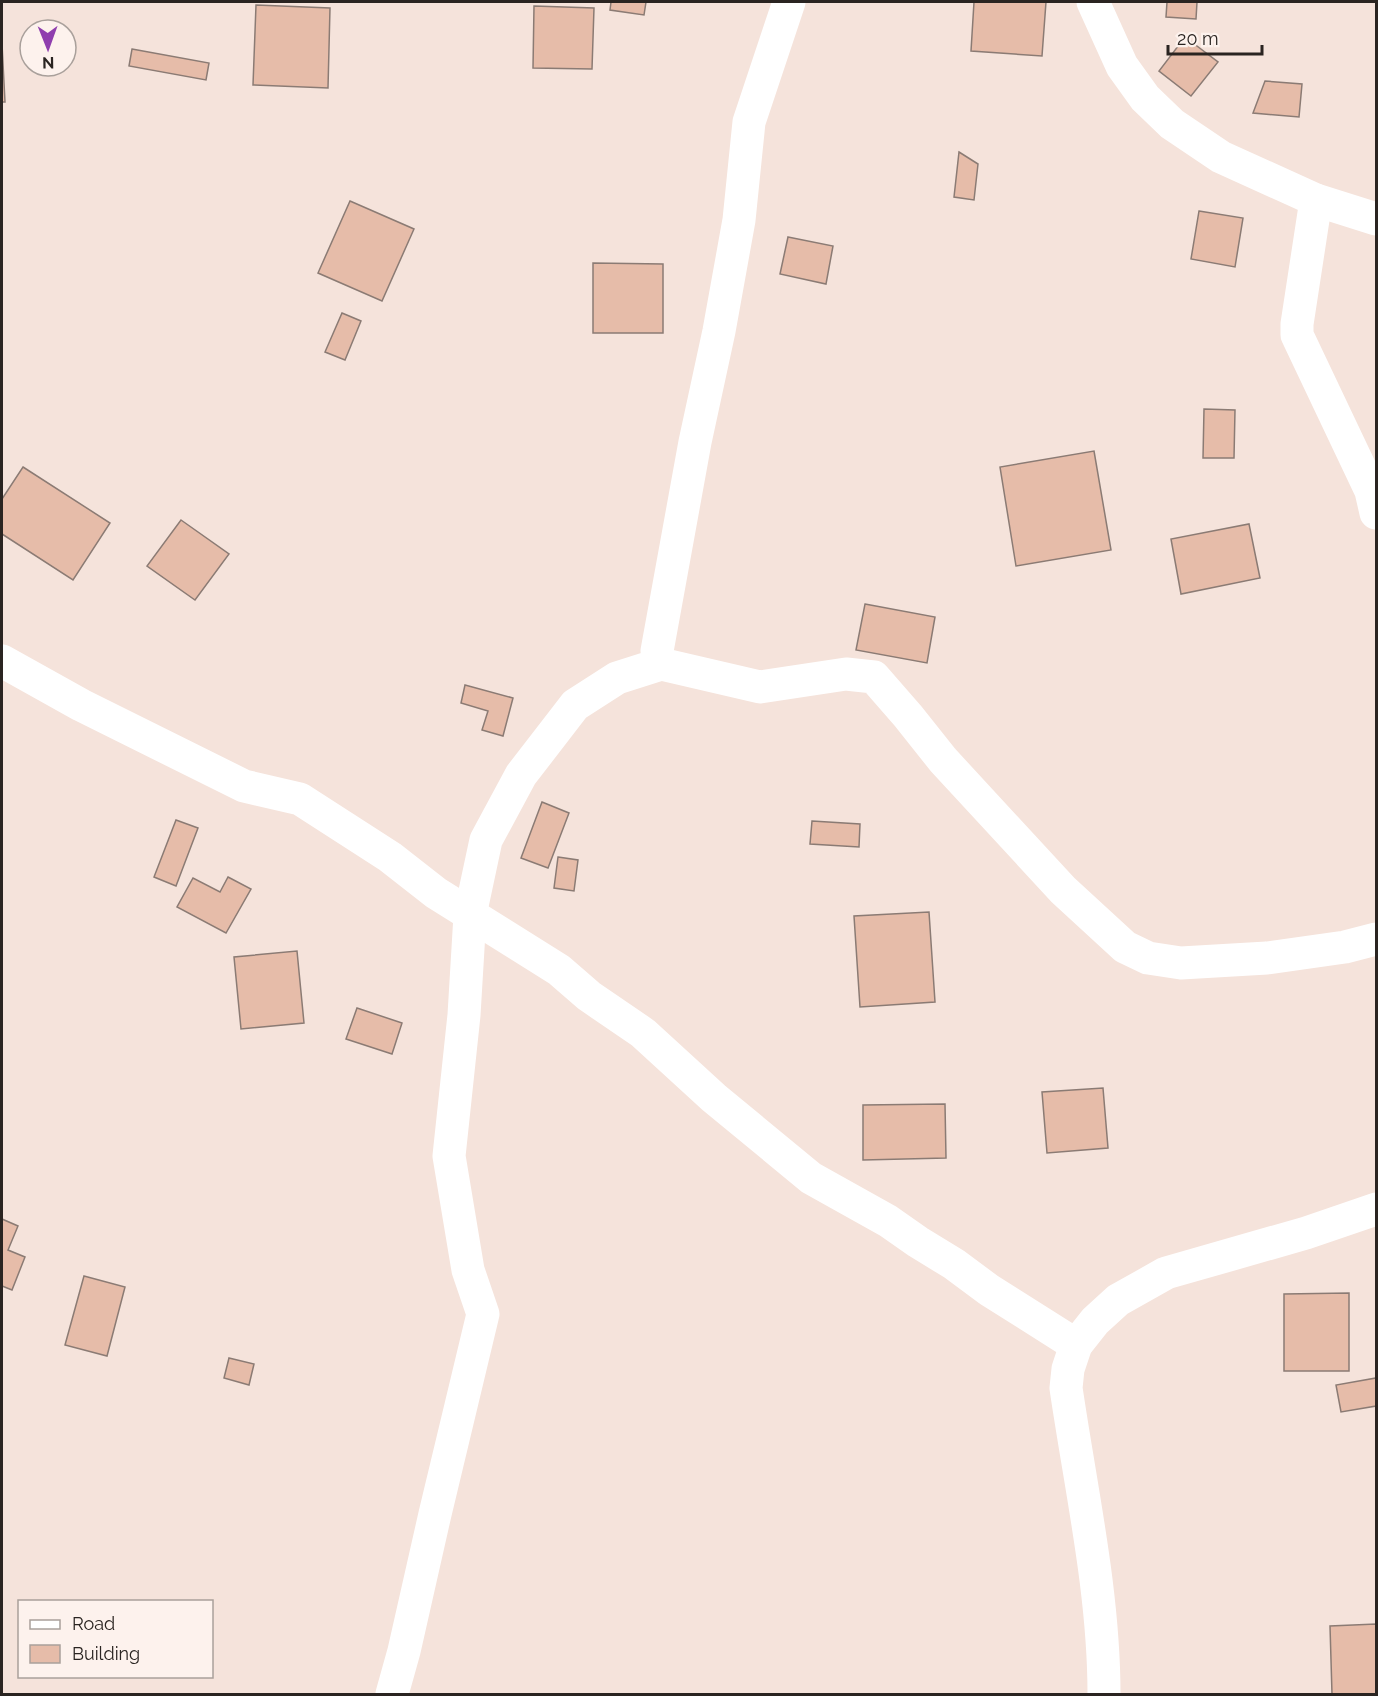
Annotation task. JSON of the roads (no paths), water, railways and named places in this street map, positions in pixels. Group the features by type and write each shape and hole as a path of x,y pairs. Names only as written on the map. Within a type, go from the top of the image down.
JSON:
{"street":[{"path":"661,664 657,651 739,220 749,122 789,2"},
{"path":"1093,2 1122,66 1145,98 1172,124 1221,157 1316,201 1377,219"},
{"path":"1316,201 1297,335 1371,491 1377,513"},
{"path":"2,661 81,705 244,786 300,799 390,857 436,893 559,970 589,996 642,1032 714,1098 811,1178 888,1221 989,1290 1076,1345"},
{"path":"392,1695 483,1314 468,1270 449,1156 464,1015 470,915 486,840 521,775 575,705 617,678 661,664 760,687 846,674 874,677 944,760 1063,890 1125,947 1148,958 1181,963 1267,958 1345,947 1377,939"},
{"path":"1104,1695 1104,1653 1094,1559 1066,1388 1068,1369 1076,1345 1095,1321 1118,1300 1166,1273 1306,1233 1377,1209"}]}
